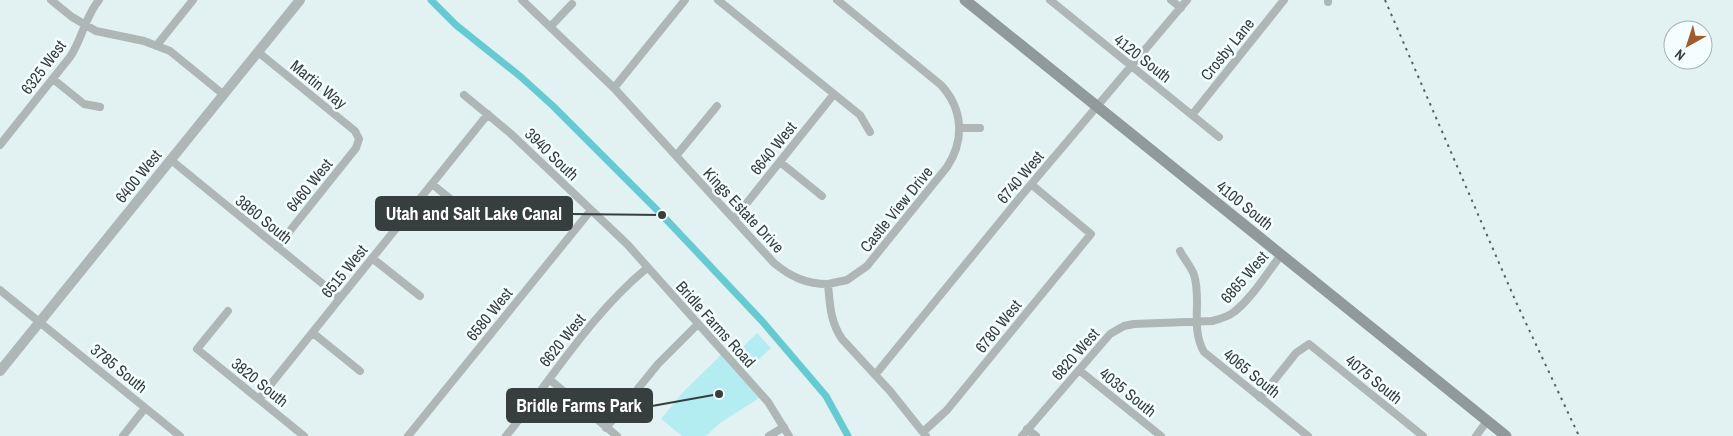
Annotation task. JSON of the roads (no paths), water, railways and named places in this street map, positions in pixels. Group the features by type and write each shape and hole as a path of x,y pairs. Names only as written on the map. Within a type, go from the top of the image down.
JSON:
{"main road":[{"name":"4100 South","path":"965,0 1506,436"}],"street":[{"path":"51,0 85,25 107,34 157,45 173,54 224,95"},
{"name":"6325 West","path":"0,145 72,54 89,13 99,0"},
{"path":"157,45 193,0"},
{"name":"6400 West","path":"0,371 300,0"},
{"name":"Kings Estate Drive","path":"522,0 614,88 774,263 786,273 801,281 813,284 828,284"},
{"path":"614,88 685,0"},
{"path":"718,0 860,115 870,132"},
{"name":"Castle View Drive","path":"828,284 841,282 853,277 871,262 947,168 957,150 960,128 956,108 950,96 941,85 837,0"},
{"name":"4120 South","path":"1050,0 1219,137"},
{"path":"1171,0 1181,8"},
{"name":"6740 West","path":"875,375 1022,195 1187,0"},
{"name":"Crosby Lane","path":"1192,115 1284,0"},
{"path":"550,27 572,4"},
{"name":"Martin Way","path":"258,52 355,131 359,139"},
{"path":"53,79 84,104 100,107"},
{"name":"6640 West","path":"734,219 834,94"},
{"name":"3940 South","path":"464,95 515,137 618,235"},
{"path":"676,156 717,106"},
{"name":"6515 West","path":"259,399 488,114"},
{"path":"960,128 980,128"},
{"name":"6460 West","path":"277,247 356,148 359,139"},
{"name":"3860 South","path":"171,160 340,298"},
{"path":"780,162 822,196"},
{"path":"432,184 479,222"},
{"name":"6780 West","path":"925,434 947,410 1091,234 1032,185"},
{"name":"6580 West","path":"408,436 591,210"},
{"name":"Bridle Farms Road","path":"618,235 768,402 789,436"},
{"name":"4065 South","path":"1180,251 1194,276 1199,342 1204,352 1308,436"},
{"name":"6865 West","path":"1197,321 1212,321 1233,313 1281,255"},
{"path":"372,258 420,296"},
{"name":"6620 West","path":"506,436 617,295 647,268"},
{"path":"828,284 830,312 836,330 925,434"},
{"name":"3785 South","path":"0,290 180,436"},
{"name":"3820 South","path":"228,311 197,349 304,436"},
{"name":"6820 West","path":"1022,436 1110,334 1124,326 1134,324 1197,321"},
{"path":"606,428 658,364 698,324"},
{"path":"312,333 360,371"},
{"name":"4075 South","path":"1260,398 1296,353 1309,344 1423,436"},
{"name":"4035 South","path":"1079,370 1161,436"},
{"path":"549,379 617,436"},
{"path":"122,436 145,408"},
{"path":"1476,436 1487,421"},
{"path":"769,436 784,427"},
{"path":"1027,429 1036,436"}],"waterway":[{"path":"431,0 456,25 521,77 553,106 662,215 762,321 826,396 848,436"}],"railway":[{"path":"1385,0 1516,302 1579,436"}],"place":[{"name":"Utah and Salt Lake Canal","path":"662,215"},
{"name":"Bridle Farms Park","path":"719,394"}]}
